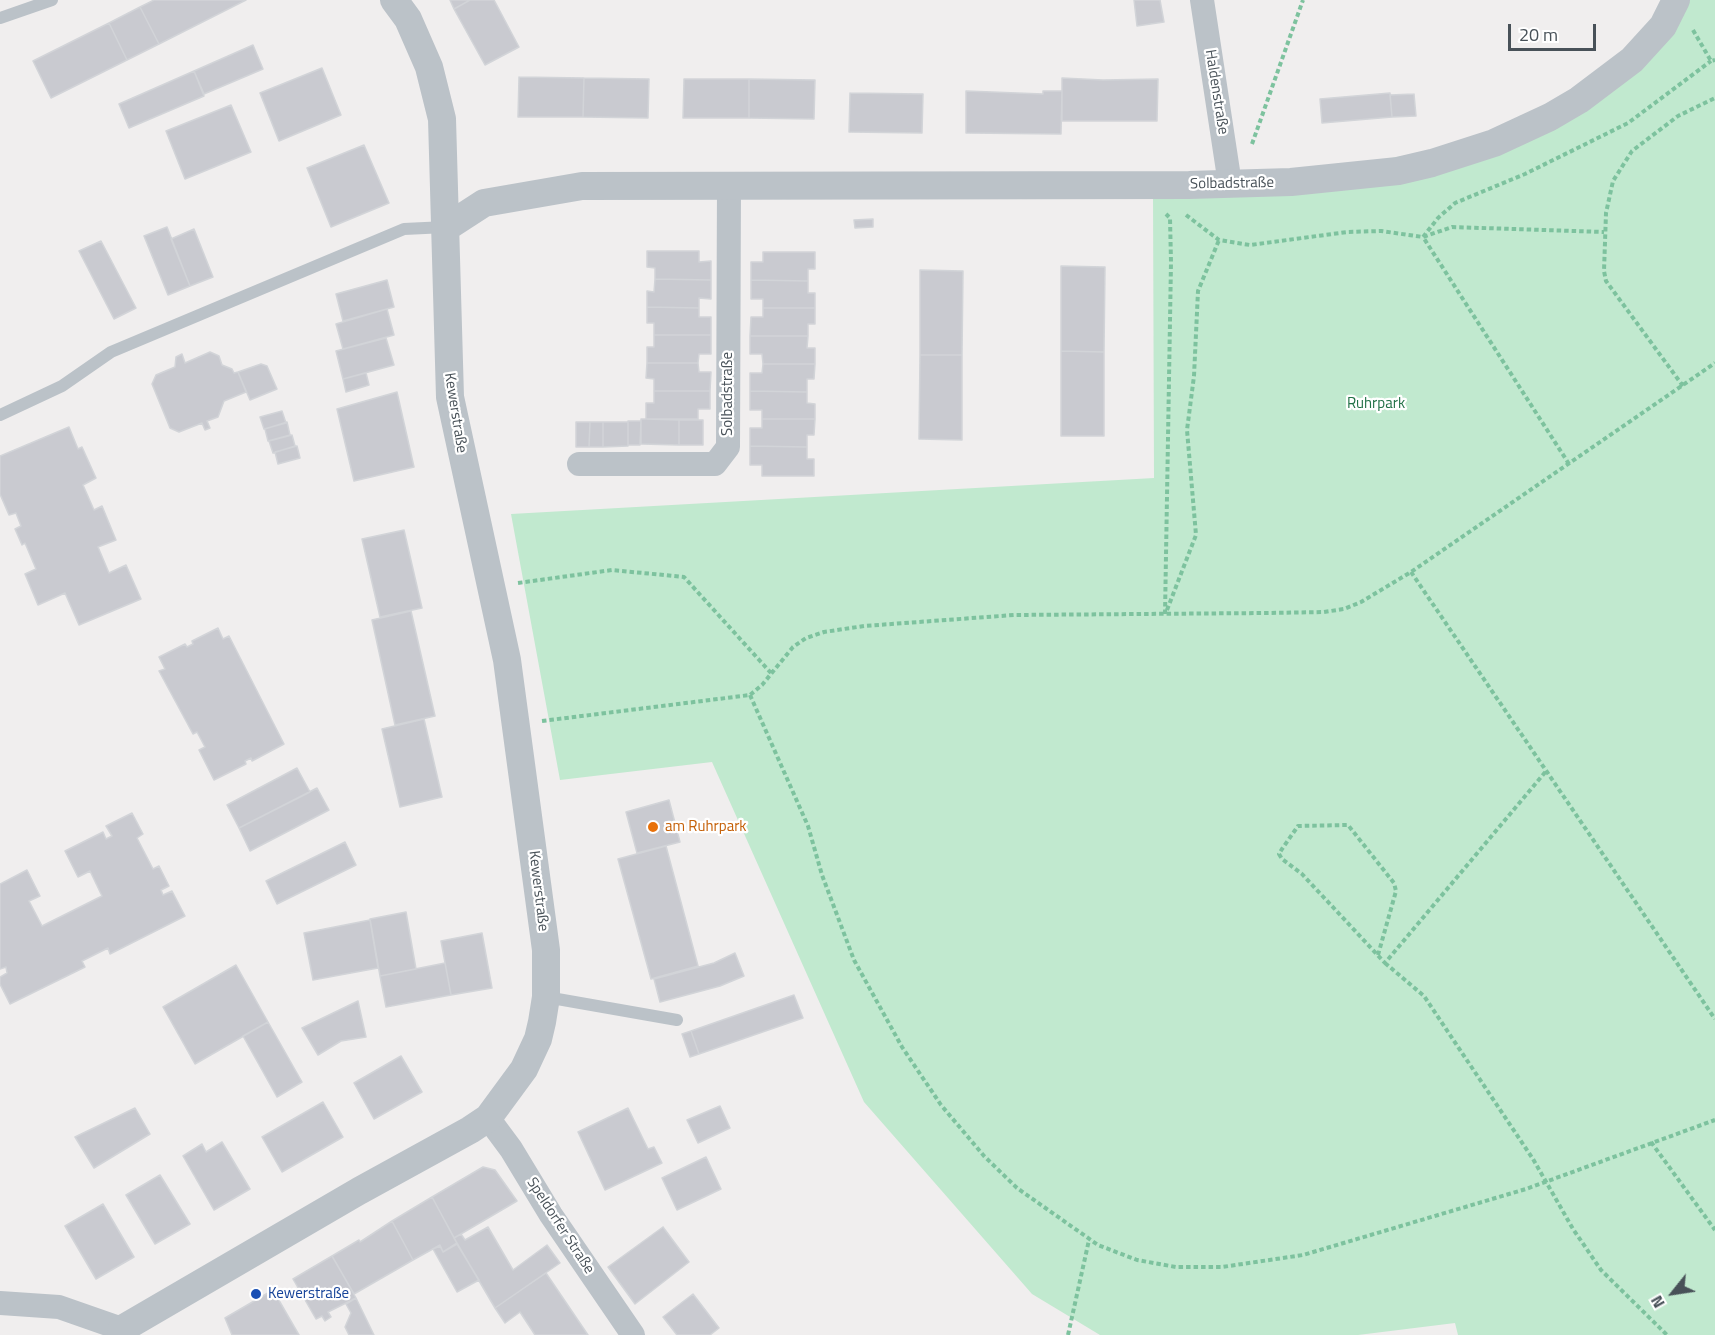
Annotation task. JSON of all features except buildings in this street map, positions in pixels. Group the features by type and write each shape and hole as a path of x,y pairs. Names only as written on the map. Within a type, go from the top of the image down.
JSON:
{"street":[{"name":"Kewerstraße","path":"121,1332 359,1191 461,1136 488,1118 516,1082 538,1039 546,997 542,917 507,660 450,397 447,364 447,227 442,119 437,92 421,47 408,19 394,0"},
{"name":"Haldenstraße","path":"1202,0 1234,184"},
{"name":"Solbadstraße","path":"447,227 484,203 546,191 634,184 1156,186 1291,182 1398,171 1432,163 1494,143 1550,117 1623,68 1663,26 1676,0"},
{"name":"Solbadstraße","path":"579,464 715,464 728,447 729,184"},
{"name":"Speldorfer Straße","path":"488,1118 511,1149 551,1215 633,1335"},
{"path":"0,1304 59,1307 121,1332"}],"lane":[{"path":"0,18 52,0"},
{"path":"0,415 62,386 111,352 404,229 447,227"},
{"path":"546,997 677,1020"}],"path":[{"path":"1234,184 1304,0"},
{"path":"1423,237 1438,218 1455,203 1525,174 1628,123 1710,61"},
{"path":"1683,386 1606,281 1604,232 1613,181 1632,151 1678,116 1715,98"},
{"path":"1156,186 1164,211 1170,218 1165,614"},
{"path":"1170,218 1186,215 1220,240 1250,245 1314,234 1381,231 1423,237 1452,227 1604,232"},
{"path":"1423,237 1569,464"},
{"path":"1165,614 1196,535 1187,430 1194,376 1198,291 1220,240"},
{"path":"515,724 750,695 793,647 824,632 938,619 1014,615 1334,610 1361,602 1412,572 1715,363"},
{"path":"492,588 612,570 684,577 771,673"},
{"path":"1412,572 1715,1019"},
{"path":"750,695 808,826 825,885 854,960 902,1047 941,1105 984,1156 1017,1188 1089,1240 1123,1256 1157,1264 1222,1267 1303,1256 1544,1181 1715,1120"},
{"path":"1385,963 1547,770"},
{"path":"1378,955 1396,891 1394,883 1348,825 1298,826 1279,854 1282,859 1302,874 1385,963 1424,996 1533,1159 1544,1181 1601,1270 1667,1335"},
{"path":"1651,1142 1715,1230"},
{"path":"1068,1335 1089,1240"}],"green space":[{"name":"Ruhrpark","path":"1685,0 1715,0 1715,1335 1458,1335 1455,1323 1358,1335 1100,1335 1032,1294 864,1102 712,762 560,780 511,514 1154,478 1153,194 1189,196 1520,134"}],"place":[{"name":"am Ruhrpark","path":"653,827"},
{"name":"Kewerstraße","path":"256,1294"}]}
